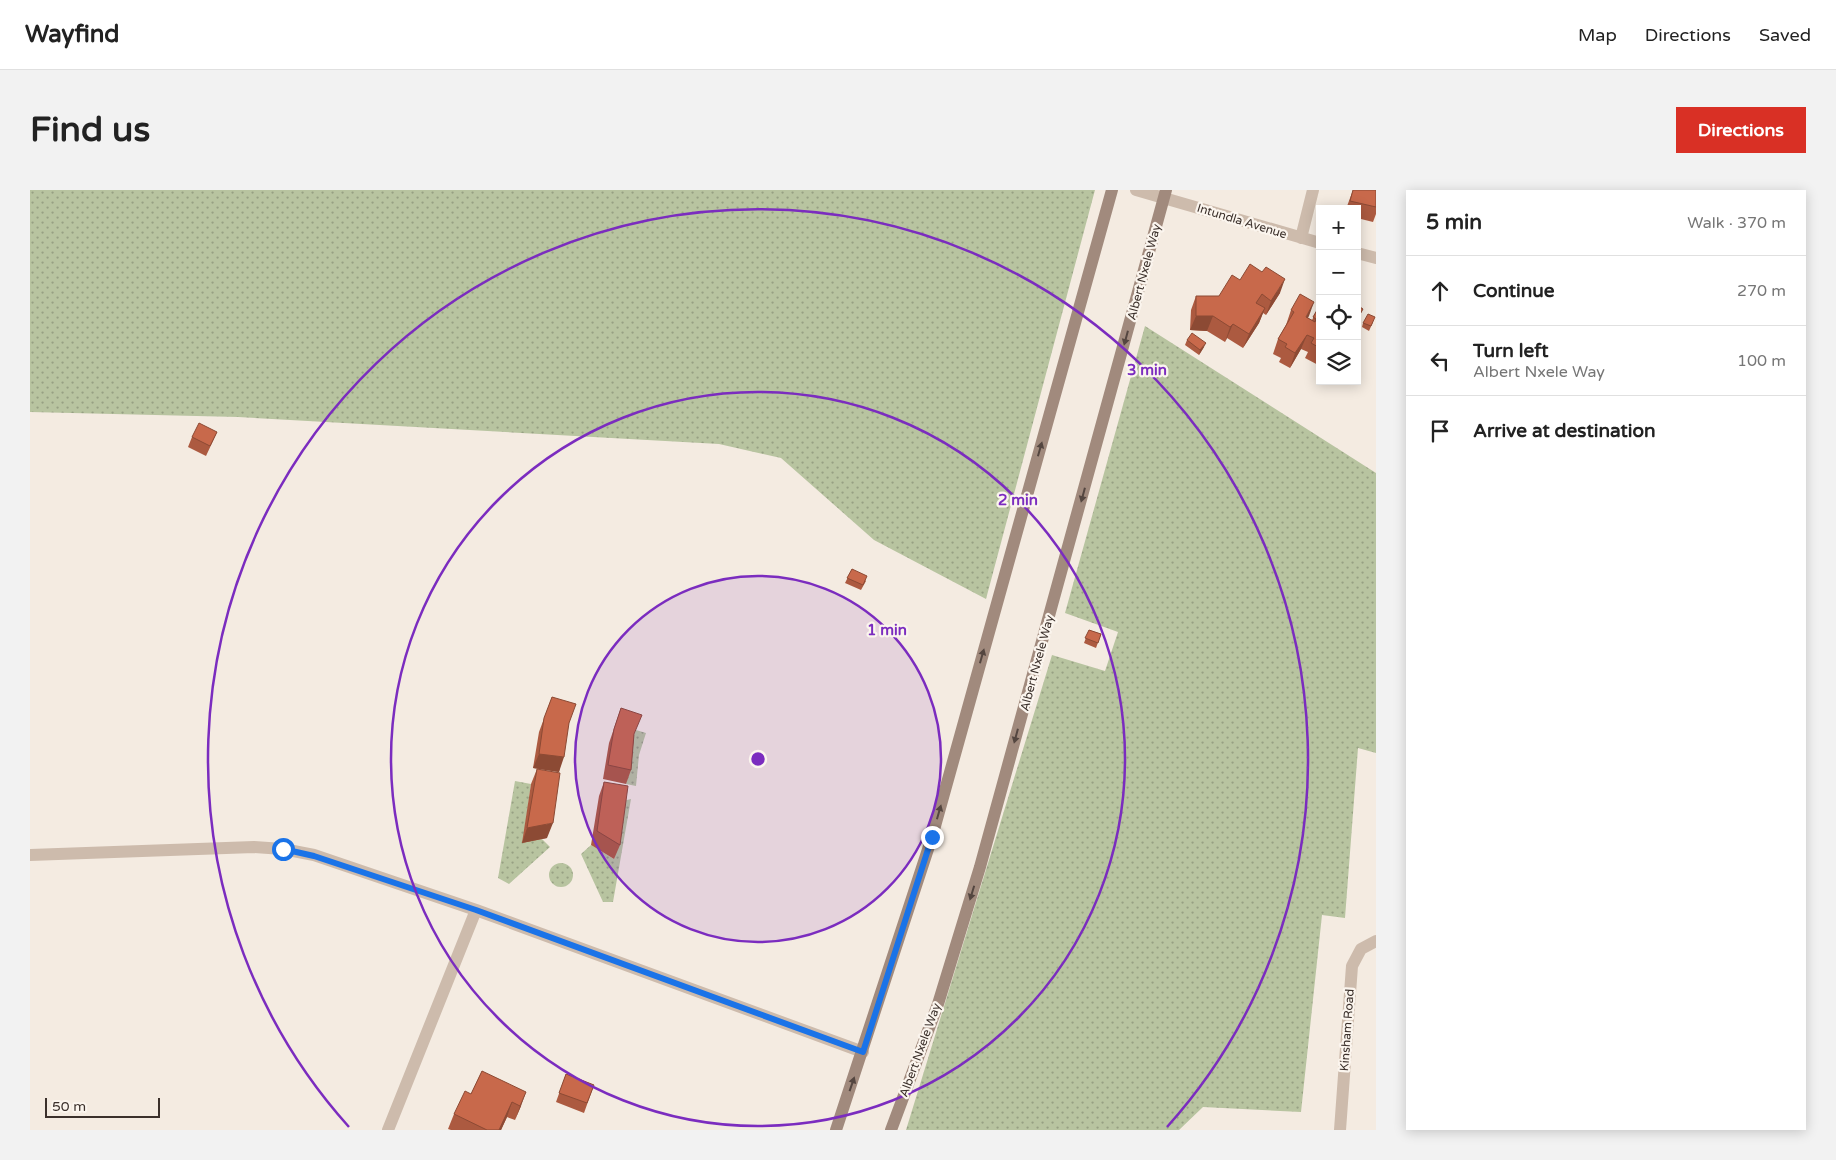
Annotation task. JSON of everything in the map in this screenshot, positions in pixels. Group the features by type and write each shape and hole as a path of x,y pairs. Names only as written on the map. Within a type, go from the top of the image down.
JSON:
{"main road":[{"path":"836,1130 932,837 1112,190"},
{"name":"Albert Nxele Way","path":"891,1130 938,1004 980,867 1165,194"}],"street":[{"name":"Intundla Avenue","path":"1136,190 1165,194 1316,242"},
{"path":"1301,238 1313,190"},
{"path":"1361,254 1376,258"},
{"path":"30,855 254,847 283,849 314,856 476,910 863,1052"},
{"path":"388,1130 476,910"},
{"name":"Kinsham Road","path":"1340,1130 1352,966 1361,949 1376,941"}],"green space":[{"path":"30,190 1095,190 986,599 874,540 781,458 719,444 238,417 30,412"},
{"path":"1145,326 1376,473 1376,753 1358,748 1345,918 1322,915 1301,1112 1203,1107 1179,1130 906,1130 1052,655 1105,671 1118,632 1065,613"},
{"path":"636,730 646,733 639,755 636,786 626,784 629,748"},
{"path":"515,781 531,784 523,842 542,839 550,847 509,884 498,878"},
{"path":"631,799 613,902 603,902 581,854 591,845 614,859 623,801"},
{"path":"561,863 566,864 572,870 572,880 566,886 561,887 556,886 550,880 549,875 550,870 556,864"}],"building":[{"path":"1353,190 1376,190 1376,207 1350,201"},
{"path":"1250,264 1262,272 1266,267 1285,279 1271,301 1262,294 1256,303 1265,308 1249,334 1233,324 1230,327 1213,316 1196,316 1196,296 1219,296 1232,275 1240,280"},
{"path":"1300,294 1314,302 1306,317 1315,322 1316,319 1316,346 1311,343 1314,338 1307,335 1295,353 1285,347 1287,344 1278,339 1294,312 1291,310"},
{"path":"1368,314 1375,317 1371,326 1363,323"},
{"path":"1192,333 1206,343 1200,350 1187,340"},
{"path":"199,423 217,432 210,446 192,437"},
{"path":"852,569 867,576 863,585 847,578"},
{"path":"1089,630 1101,634 1098,643 1085,638"},
{"path":"552,697 576,704 569,723 564,757 539,754 544,718"},
{"path":"621,708 642,715 634,734 631,770 608,765 614,729"},
{"path":"537,769 560,773 553,823 527,828"},
{"path":"604,782 628,786 620,845 597,831"},
{"path":"482,1071 526,1092 520,1106 512,1102 499,1130 487,1130 454,1114 465,1091 471,1094"},
{"path":"566,1074 594,1085 587,1103 559,1093"}],"route":[{"path":"283,849 314,856 476,910 863,1052 932,837"}]}
